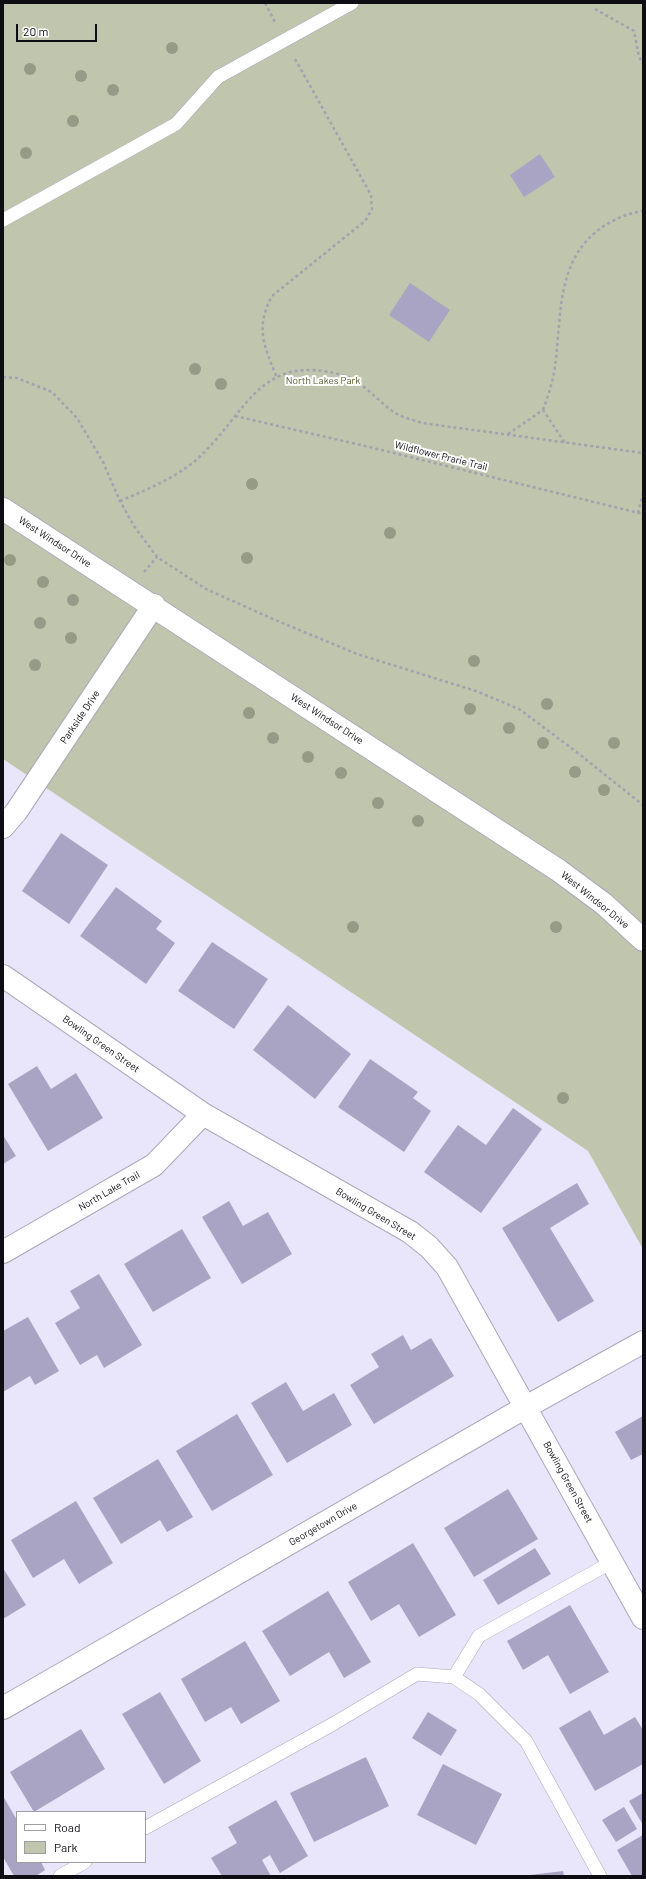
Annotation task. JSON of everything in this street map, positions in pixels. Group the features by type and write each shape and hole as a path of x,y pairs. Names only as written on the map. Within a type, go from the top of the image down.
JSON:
{"street":[{"name":"West Windsor Drive","path":"3,509 558,870 604,904 643,940"},
{"name":"Parkside Drive","path":"3,827 16,812 154,606"},
{"name":"Bowling Green Street","path":"3,976 203,1114 410,1232 429,1247 447,1267 643,1618"},
{"name":"North Lake Trail","path":"3,1252 154,1165 203,1114"},
{"name":"Georgetown Drive","path":"3,1708 526,1407 643,1342"}],"lane":[{"path":"3,220 176,124 218,78 352,3"},
{"path":"454,1677 479,1636 612,1562"},
{"path":"146,1827 332,1724 417,1674 454,1677 479,1694 526,1741 600,1876"},
{"path":"60,1876 83,1863"}],"path":[{"path":"265,3 371,196 372,208 365,221 272,296 264,311 263,343 276,376"},
{"path":"595,9 634,31 639,57 643,64"},
{"path":"507,434 543,410 555,368 565,282 571,263 580,246 597,231 614,220 643,211"},
{"path":"120,501 150,488 184,469 195,461 242,406 259,389 276,376 298,369 321,370 347,377 397,414 422,423 643,453"},
{"path":"3,377 17,378 52,392 77,418 104,462 120,501 134,526 157,557 206,589 273,619 357,654 476,691 519,709 574,750 643,805"},
{"path":"543,410 566,443"},
{"name":"Wildflower Prarie Trail","path":"235,416 643,514"},
{"path":"638,513 643,493"}],"green space":[{"name":"North Lakes Park","path":"3,3 643,3 643,1249 588,1151 3,759"}],"building":[{"path":"540,154 555,177 524,197 510,175"},
{"path":"410,283 450,310 429,342 389,315"},
{"path":"61,833 108,865 69,924 22,891"},
{"path":"116,887 162,921 156,929 175,943 146,984 80,936"},
{"path":"212,942 268,979 234,1029 178,991"},
{"path":"288,1005 351,1054 315,1099 253,1050"},
{"path":"370,1059 418,1092 413,1098 431,1111 404,1152 338,1107"},
{"path":"37,1066 51,1089 76,1073 103,1118 48,1151 8,1084"},
{"path":"513,1108 542,1129 481,1213 424,1172 458,1125 486,1145"},
{"path":"3,1135 16,1156 3,1164"},
{"path":"577,1183 589,1204 550,1228 594,1301 558,1322 502,1228"},
{"path":"229,1201 243,1226 268,1212 292,1254 242,1284 202,1217"},
{"path":"182,1229 211,1278 153,1312 124,1264"},
{"path":"99,1274 142,1345 104,1368 97,1355 80,1365 55,1323 80,1308 70,1291"},
{"path":"28,1317 59,1371 35,1385 30,1376 3,1392 3,1331"},
{"path":"403,1335 411,1350 431,1338 454,1376 374,1424 350,1385 379,1367 371,1354"},
{"path":"286,1382 303,1411 334,1393 352,1425 287,1463 251,1403"},
{"path":"237,1414 273,1475 212,1511 176,1451"},
{"path":"643,1416 643,1454 631,1460 615,1432"},
{"path":"158,1459 193,1517 167,1532 160,1520 121,1544 93,1498"},
{"path":"508,1489 538,1539 474,1577 444,1528"},
{"path":"76,1501 113,1563 79,1584 64,1559 33,1578 11,1540"},
{"path":"413,1543 456,1615 419,1637 399,1604 371,1621 348,1582"},
{"path":"535,1548 551,1574 498,1605 483,1580"},
{"path":"3,1568 26,1605 3,1619"},
{"path":"328,1591 371,1662 344,1678 329,1652 290,1676 262,1631"},
{"path":"570,1605 609,1672 570,1694 548,1655 523,1670 507,1641"},
{"path":"245,1641 280,1701 241,1724 231,1707 205,1722 181,1679"},
{"path":"160,1692 201,1761 164,1784 122,1714"},
{"path":"590,1710 604,1735 635,1717 643,1730 643,1764 595,1791 559,1728"},
{"path":"428,1712 457,1730 441,1756 412,1738"},
{"path":"81,1729 105,1769 36,1811 33,1811 10,1772"},
{"path":"366,1757 389,1806 314,1842 290,1793"},
{"path":"443,1764 502,1794 476,1845 417,1815"},
{"path":"643,1793 643,1825 629,1801"},
{"path":"3,1796 16,1818 16,1863 42,1863 45,1870 36,1876 14,1876 3,1857"},
{"path":"276,1800 308,1856 280,1873 270,1855 262,1860 271,1876 222,1876 211,1858 237,1843 228,1827"},
{"path":"624,1807 637,1829 616,1842 602,1820"},
{"path":"643,1835 643,1876 632,1876 617,1850"},
{"path":"563,1871 564,1876 530,1876 530,1875"}]}
